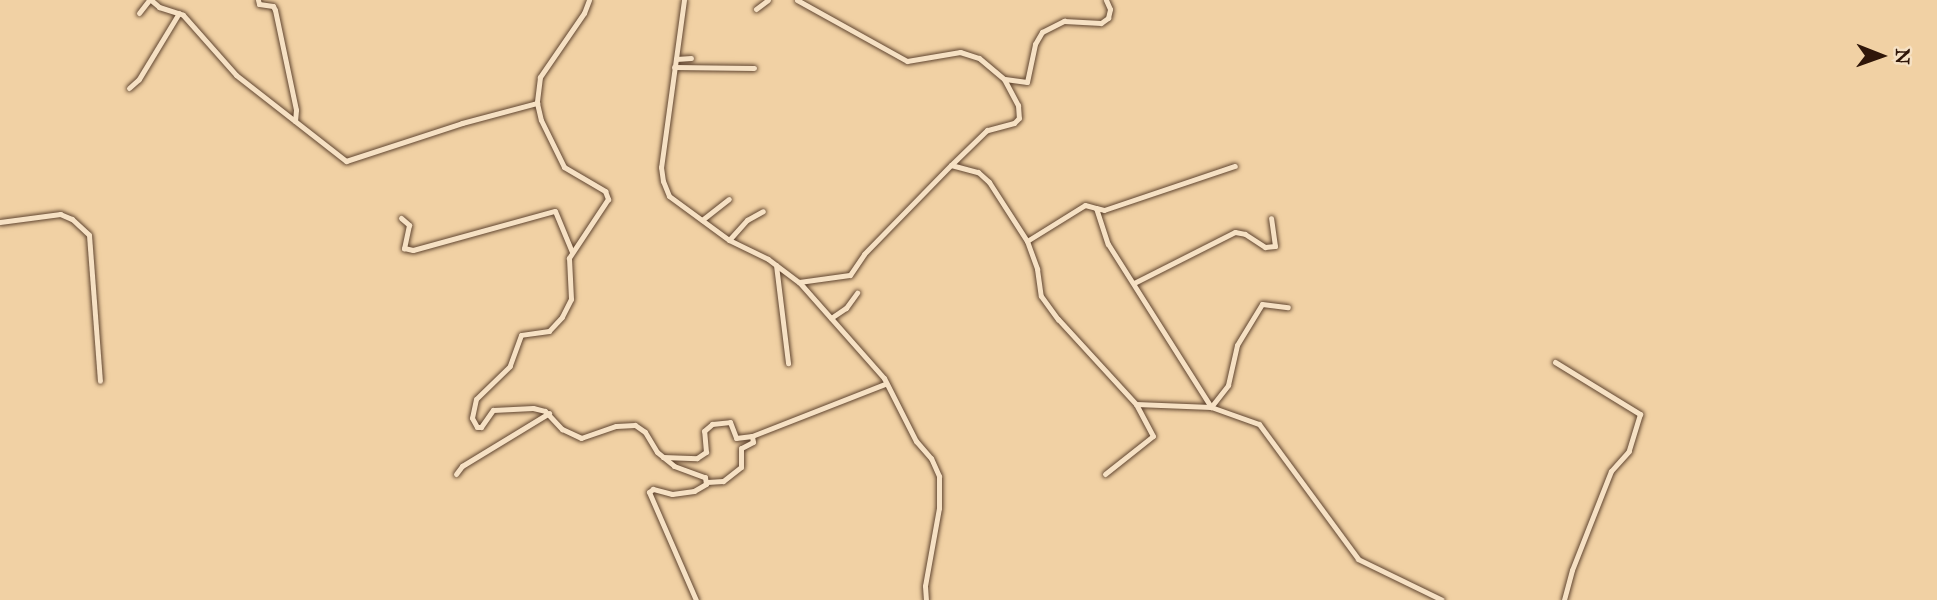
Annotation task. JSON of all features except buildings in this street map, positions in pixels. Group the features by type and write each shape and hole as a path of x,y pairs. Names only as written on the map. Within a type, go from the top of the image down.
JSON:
{"street":[{"path":"139,13 150,0 179,13 236,75 346,161 449,127 537,103"},
{"path":"258,0 259,4 273,6 275,10 296,110 295,121"},
{"path":"589,0 584,13 540,77 537,103 541,120 564,167 608,196 607,203 572,252 569,261 571,299 562,317 549,331 521,335 510,366 476,399 472,418 475,425 481,427 489,414 499,408 533,408 549,413 562,429 577,437 592,436 625,425 638,427 663,457 681,469 705,477 707,482"},
{"path":"684,0 661,167 669,195 729,240 776,265 799,282 874,365 916,441 931,457 939,476 939,508 925,586 926,600"},
{"path":"756,9 768,0"},
{"path":"797,0 907,61 960,52 979,58 1004,79 1017,105 1019,118 1014,123 987,130 864,254 850,275 799,282"},
{"path":"1004,79 1027,82 1035,44 1042,32 1064,22 1101,23 1108,18 1110,9 1106,0"},
{"path":"129,88 139,79 179,13"},
{"path":"676,59 691,58"},
{"path":"674,67 754,68"},
{"path":"951,164 978,172 989,182 1027,241 1037,269 1041,296 1136,404 1153,436 1105,474"},
{"path":"1027,241 1085,205 1104,210 1235,166"},
{"path":"702,220 729,199"},
{"path":"1096,208 1108,244 1211,407"},
{"path":"401,218 409,225 404,248 413,250 555,211 572,252"},
{"path":"729,240 747,220 763,211"},
{"path":"0,222 60,214 72,219 89,235 100,380"},
{"path":"1134,283 1235,232 1245,234 1265,247 1275,246 1271,218"},
{"path":"776,265 788,363"},
{"path":"831,318 846,308 857,293"},
{"path":"1211,407 1228,385 1237,345 1262,304 1288,307"},
{"path":"1555,362 1640,414 1629,451 1611,471 1572,569 1564,600"},
{"path":"663,457 697,458 706,452 704,430 712,424 730,422 736,438 752,436 885,384"},
{"path":"1136,404 1211,407 1259,424 1358,559 1442,600"},
{"path":"456,474 462,466 549,413"},
{"path":"696,600 649,492 653,489 668,494 683,493 701,488 707,482 723,481 741,467 740,448 753,442 752,436"}]}
